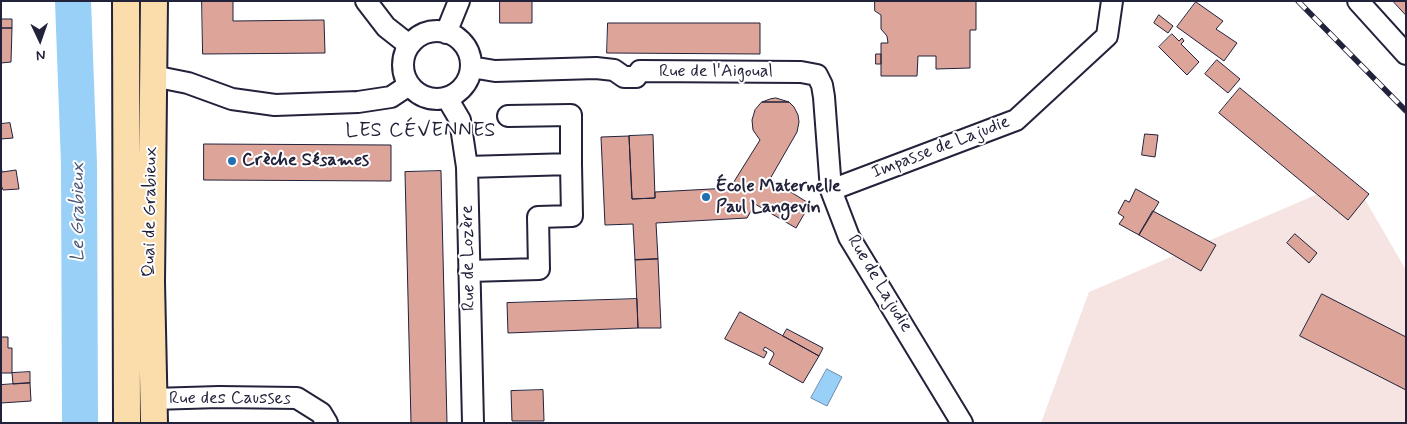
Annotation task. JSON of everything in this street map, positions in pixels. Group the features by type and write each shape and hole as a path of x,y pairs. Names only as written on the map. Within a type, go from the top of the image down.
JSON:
{"main road":[{"name":"Quai de Grabieux","path":"126,1 127,423"},
{"name":"Quai de Grabieux","path":"154,1 151,272 154,411"}],"street":[{"path":"366,1 386,27 409,45"},
{"path":"446,32 459,1"},
{"name":"Impasse de Lajudie","path":"831,190 1016,120 1106,36 1112,1"},
{"path":"1358,1 1406,54"},
{"path":"436,31 446,32 456,37 464,45 469,55 471,67 469,77 464,86 447,98 426,98 409,86 404,76 402,65 404,54 417,37 436,31"},
{"name":"Rue de l'Aigoual","path":"471,67 495,71 596,68 614,70 624,77 636,77 640,71 801,72 817,76"},
{"path":"153,76 188,83 232,99 275,104 358,102 391,97 409,86"},
{"name":"Rue de Lajudie","path":"817,76 822,85 824,97 831,190 849,237 962,423"},
{"name":"Rue de Lozère","path":"447,98 460,120 467,166 473,423"},
{"path":"469,270 539,269 538,216 572,216 571,115 508,116"},
{"path":"467,166 571,164"},
{"name":"Rue des Causses","path":"154,411 219,397 297,398 321,413 327,423"}],"shaded area":[{"path":"1353,179 1406,270 1406,423 1041,423 1089,292"}],"water":[{"path":"827,369 842,377 827,406 811,398"}],"building":[{"path":"202,1 233,1 233,21 324,20 325,53 203,54"},
{"path":"500,1 532,1 532,23 500,23"},
{"path":"875,1 976,1 976,30 970,30 970,68 936,69 936,56 918,56 917,76 881,76 881,43 888,43 887,36 881,29 881,15 875,11"},
{"path":"1393,1 1406,1 1406,15"},
{"path":"1196,2 1223,21 1216,29 1237,43 1224,61 1177,27"},
{"path":"1159,15 1173,26 1168,33 1154,23"},
{"path":"1,19 12,19 12,28 1,28"},
{"path":"608,23 760,23 760,54 607,53"},
{"path":"1,28 12,28 11,62 1,63"},
{"path":"1172,34 1179,41 1182,38 1184,41 1181,44 1199,62 1187,75 1159,47"},
{"path":"876,54 881,54 881,64 876,64"},
{"path":"1217,60 1240,79 1228,93 1205,74"},
{"path":"1240,88 1369,194 1348,220 1219,113"},
{"path":"776,98 789,102 762,102 770,99"},
{"path":"762,102 789,102 798,115 797,132 770,179 810,204 796,228 755,204 747,218 656,223 658,259 635,260 633,224 605,225 601,137 629,136 632,199 655,198 655,192 730,188 760,140 753,130 752,120 755,110"},
{"path":"10,123 13,138 1,139 1,124"},
{"path":"1145,134 1158,135 1155,157 1142,155"},
{"path":"653,135 655,198 632,199 629,136"},
{"path":"204,144 391,145 391,181 204,180"},
{"path":"1,166 2,172 16,170 19,189 3,190 1,185"},
{"path":"441,171 447,423 411,423 405,172"},
{"path":"1136,189 1159,202 1139,235 1119,224 1124,217 1118,213 1125,200 1129,202"},
{"path":"1153,211 1216,245 1201,271 1139,235"},
{"path":"1295,234 1317,253 1309,263 1287,243"},
{"path":"658,259 661,328 638,328 635,260"},
{"path":"1322,294 1406,337 1406,390 1300,336"},
{"path":"637,299 638,328 508,333 507,303"},
{"path":"740,312 819,356 803,383 769,364 774,354 765,347 763,350 767,352 764,358 725,339"},
{"path":"787,329 823,348 819,356 783,336"},
{"path":"1,337 8,337 8,348 12,348 12,373 1,373"},
{"path":"30,372 30,383 13,384 12,373"},
{"path":"30,383 31,401 1,403 1,385"},
{"path":"543,390 544,421 512,421 511,391"}],"waterway":[{"name":"Le Grabieux","path":"73,1 79,164 80,423"}],"railway":[{"path":"1298,1 1406,111"}],"place":[{"name":"Crèche Sésames","path":"232,161"},
{"name":"École Maternelle Paul Langevin","path":"706,197"}],"district":[{"name":"LES CÉVENNES","path":"421,132"}]}
